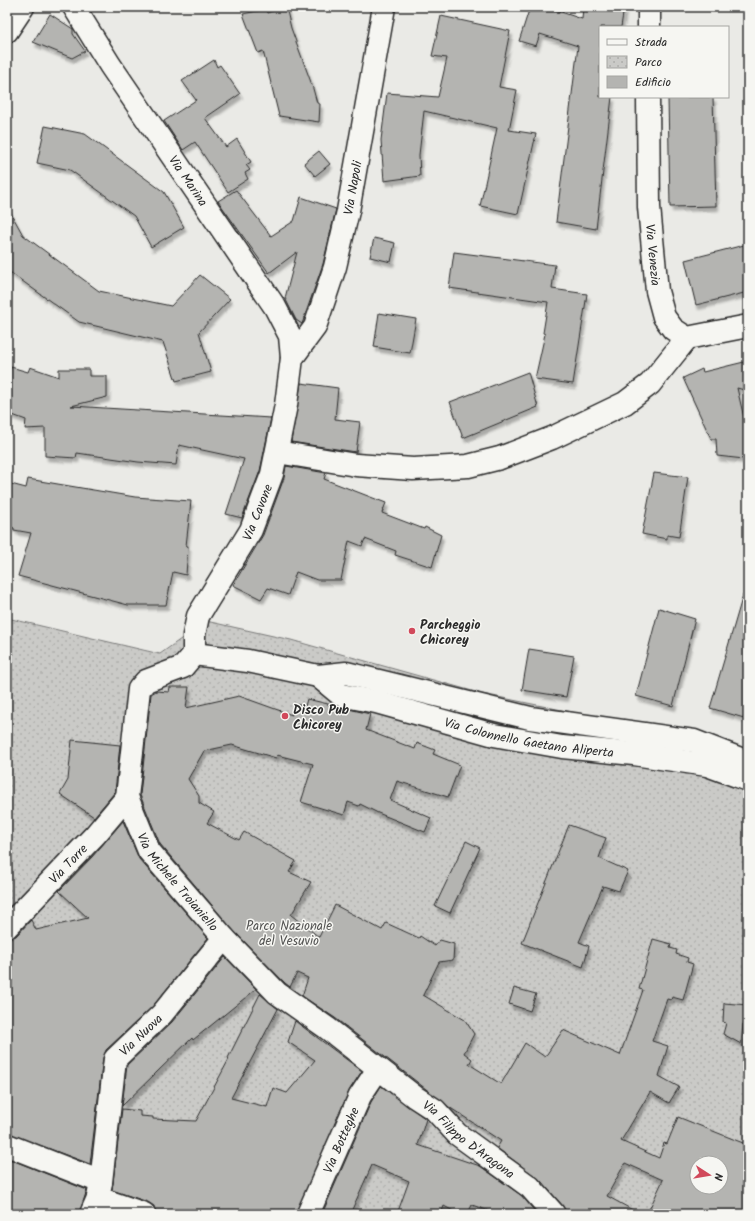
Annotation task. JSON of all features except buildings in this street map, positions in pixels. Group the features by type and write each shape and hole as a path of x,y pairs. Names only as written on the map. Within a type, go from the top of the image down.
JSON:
{"street":[{"path":"7,31 23,7"},
{"name":"Via Marina","path":"74,7 110,65 275,307 290,336 292,358"},
{"name":"Via Napoli","path":"292,358 315,327 335,268 348,211 384,7"},
{"path":"649,26 650,7"},
{"name":"Via Venezia","path":"648,98 649,207 657,291 664,317 673,329 687,338"},
{"path":"277,452 356,465 413,469 468,466 500,458 552,438 625,403 650,384 687,338 748,326"},
{"name":"Via Cavone","path":"194,654 194,635 198,616 251,530 272,474 292,358"},
{"name":"Via Colonnello Gaetano Aliperta","path":"194,654 248,661 318,676 346,673 530,718 694,741 748,762"},
{"name":"Via Michele Troianiello","path":"194,654 183,666 146,681 139,689 127,797 150,851 224,938 277,993 327,1028 378,1069"},
{"name":"Via Colonnello Gaetano Aliperta","path":"318,676 341,695 376,702 494,735 562,747 634,754 707,765 748,780"},
{"name":"Via Torre","path":"7,927 95,835 127,797"},
{"name":"Via Nuova","path":"96,1198 115,1058 162,1014 224,938"},
{"name":"Via Botteghe","path":"308,1214 360,1096 378,1069"},
{"name":"Via Filippo D'Aragona","path":"378,1069 435,1110 457,1134 530,1188 554,1214"},
{"path":"7,1145 96,1198 144,1214"}],"green space":[{"name":"Parco Nazionale del Vesuvio","path":"7,618 160,654 206,621 291,640 483,694 720,742 748,753 748,1214 7,1214"}],"place":[{"name":"Parcheggio Chicorey","path":"412,631"},
{"name":"Disco Pub Chicorey","path":"285,716"}]}
